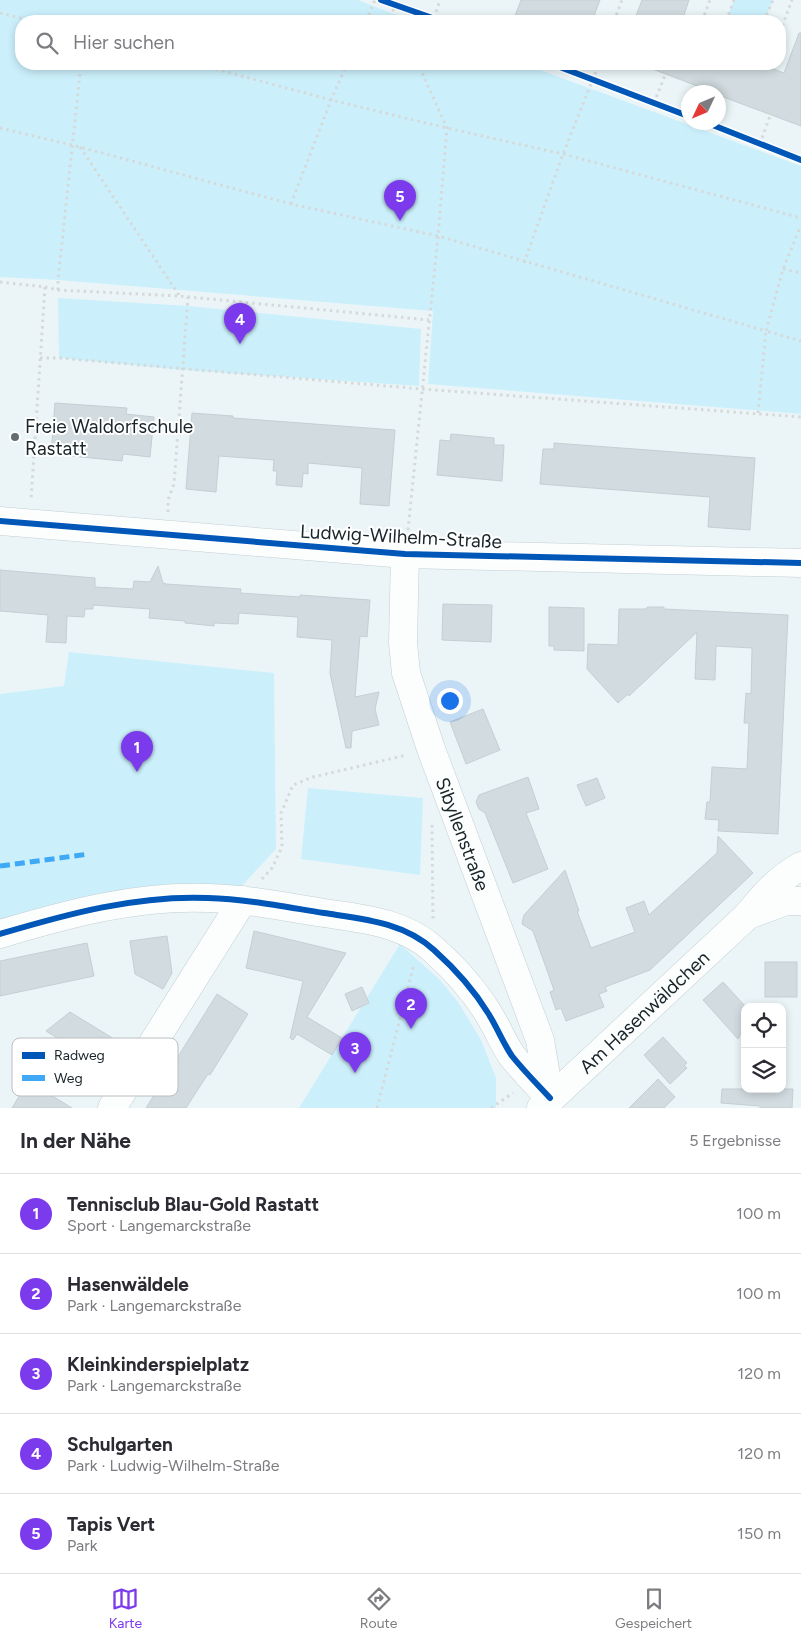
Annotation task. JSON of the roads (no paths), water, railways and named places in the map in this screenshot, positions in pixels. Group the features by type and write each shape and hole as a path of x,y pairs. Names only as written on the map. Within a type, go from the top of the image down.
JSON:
{"street":[{"name":"Ludwig-Wilhelm-Straße","path":"0,521 405,554 801,563"},
{"path":"801,547 801,576"},
{"name":"Sibyllenstraße","path":"405,554 403,643 406,673 432,749 540,1040 548,1105"},
{"name":"Am Hasenwäldchen","path":"548,1105 748,915 769,889 801,866"},
{"path":"0,934 46,920 107,906 158,899 206,898 243,900 382,922 400,929 427,944 461,976 488,1012 512,1055 548,1105"},
{"path":"156,1038 243,900"},
{"name":"Am Hasenwäldchen","path":"748,915 786,902 801,901"},
{"path":"112,1108 120,1096"}],"place":[{"name":"Tapis Vert","path":"400,221"},
{"name":"Schulgarten","path":"240,344"},
{"name":"Freie Waldorfschule Rastatt","path":"15,437"},
{"name":"Tennisclub Blau-Gold Rastatt","path":"137,772"},
{"name":"Hasenwäldele","path":"411,1029"},
{"name":"Kleinkinderspielplatz","path":"355,1073"}]}
